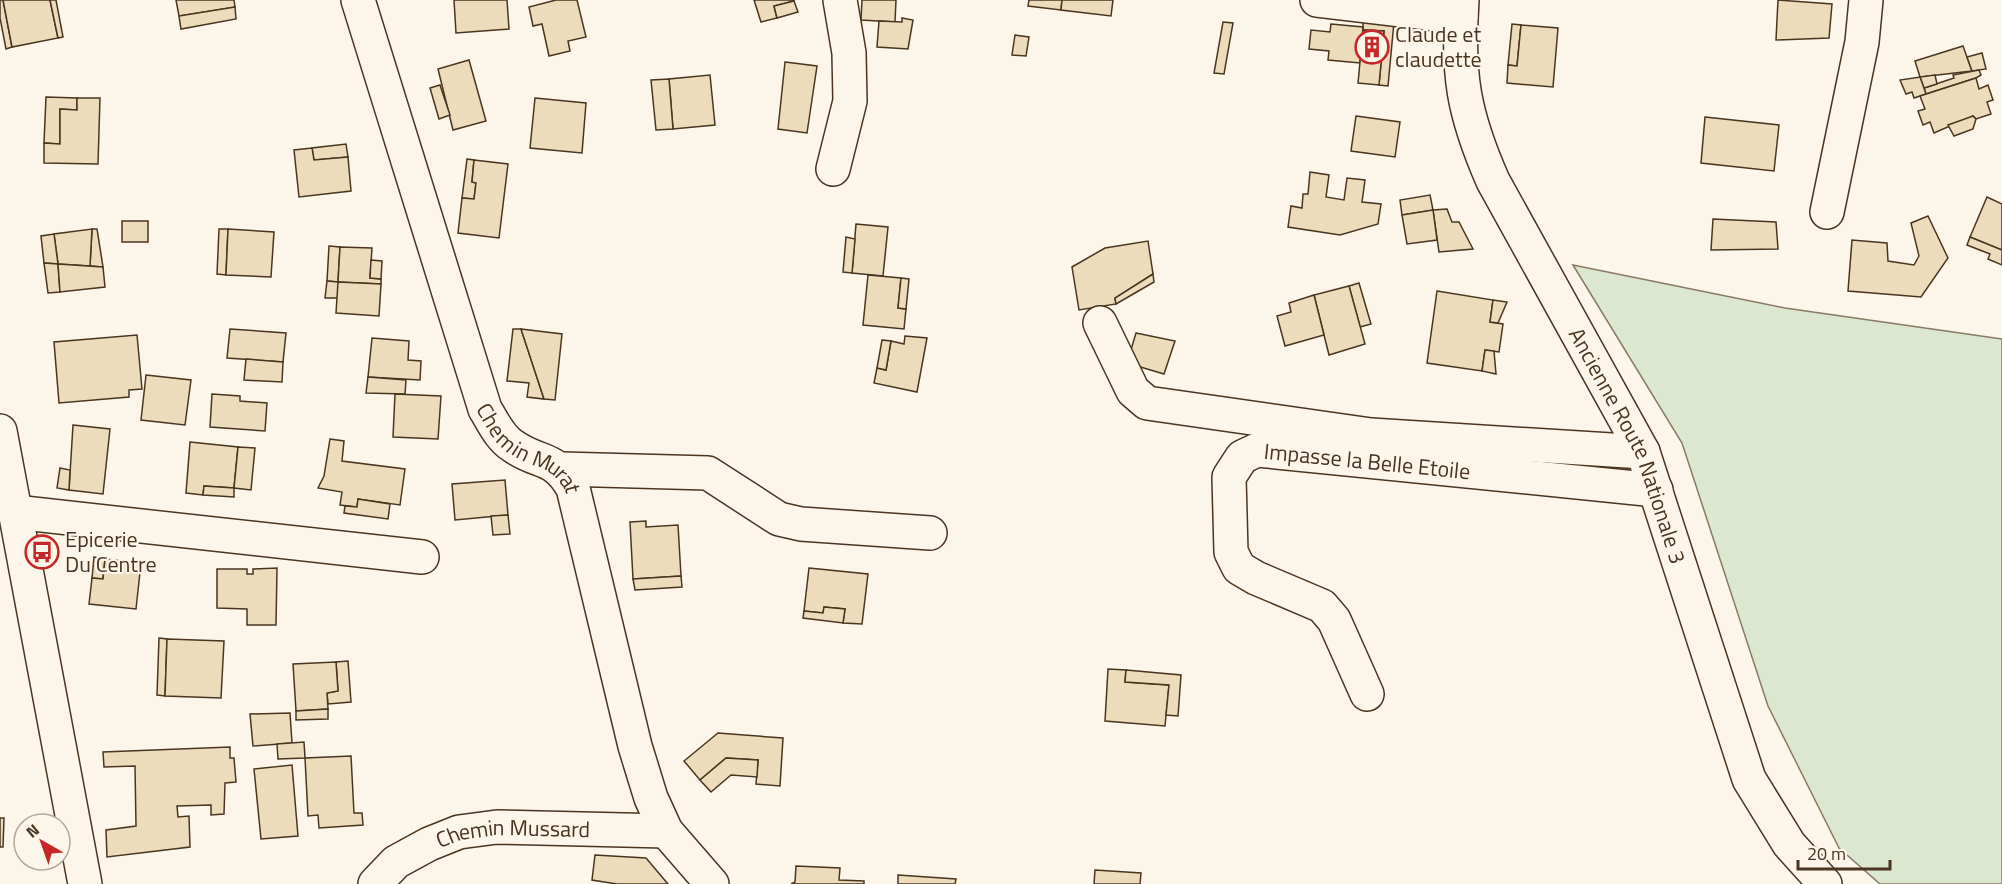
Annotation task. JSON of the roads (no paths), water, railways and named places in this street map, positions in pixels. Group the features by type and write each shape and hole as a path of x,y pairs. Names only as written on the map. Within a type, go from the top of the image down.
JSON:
{"street":[{"name":"Chemin Murat","path":"358,0 485,409 496,429 513,446 562,470 573,488 635,746 651,798 666,831 712,884"},
{"path":"833,169 850,101 849,53 840,0"},
{"path":"1317,0 1461,8"},
{"path":"1827,212 1854,86 1866,0"},
{"name":"Ancienne Route Nationale 3","path":"1461,8 1460,61 1463,97 1476,142 1493,181 1643,452 1749,779 1789,844 1825,884"},
{"path":"1100,323 1133,391 1146,403 1371,435 1643,452"},
{"path":"0,431 85,884"},
{"name":"Impasse la Belle Etoile","path":"1367,694 1334,620 1322,606 1303,600 1239,568 1231,552 1229,477 1242,458 1257,450 1656,490"},
{"path":"562,470 708,473 779,519 801,524 930,533"},
{"path":"15,512 422,557"},
{"name":"Chemin Mussard","path":"375,884 396,862 429,844 459,832 497,827 666,831"}],"place":[{"name":"Claude et claudette","path":"1372,47"},
{"name":"Epicerie Du Centre","path":"42,552"}]}
